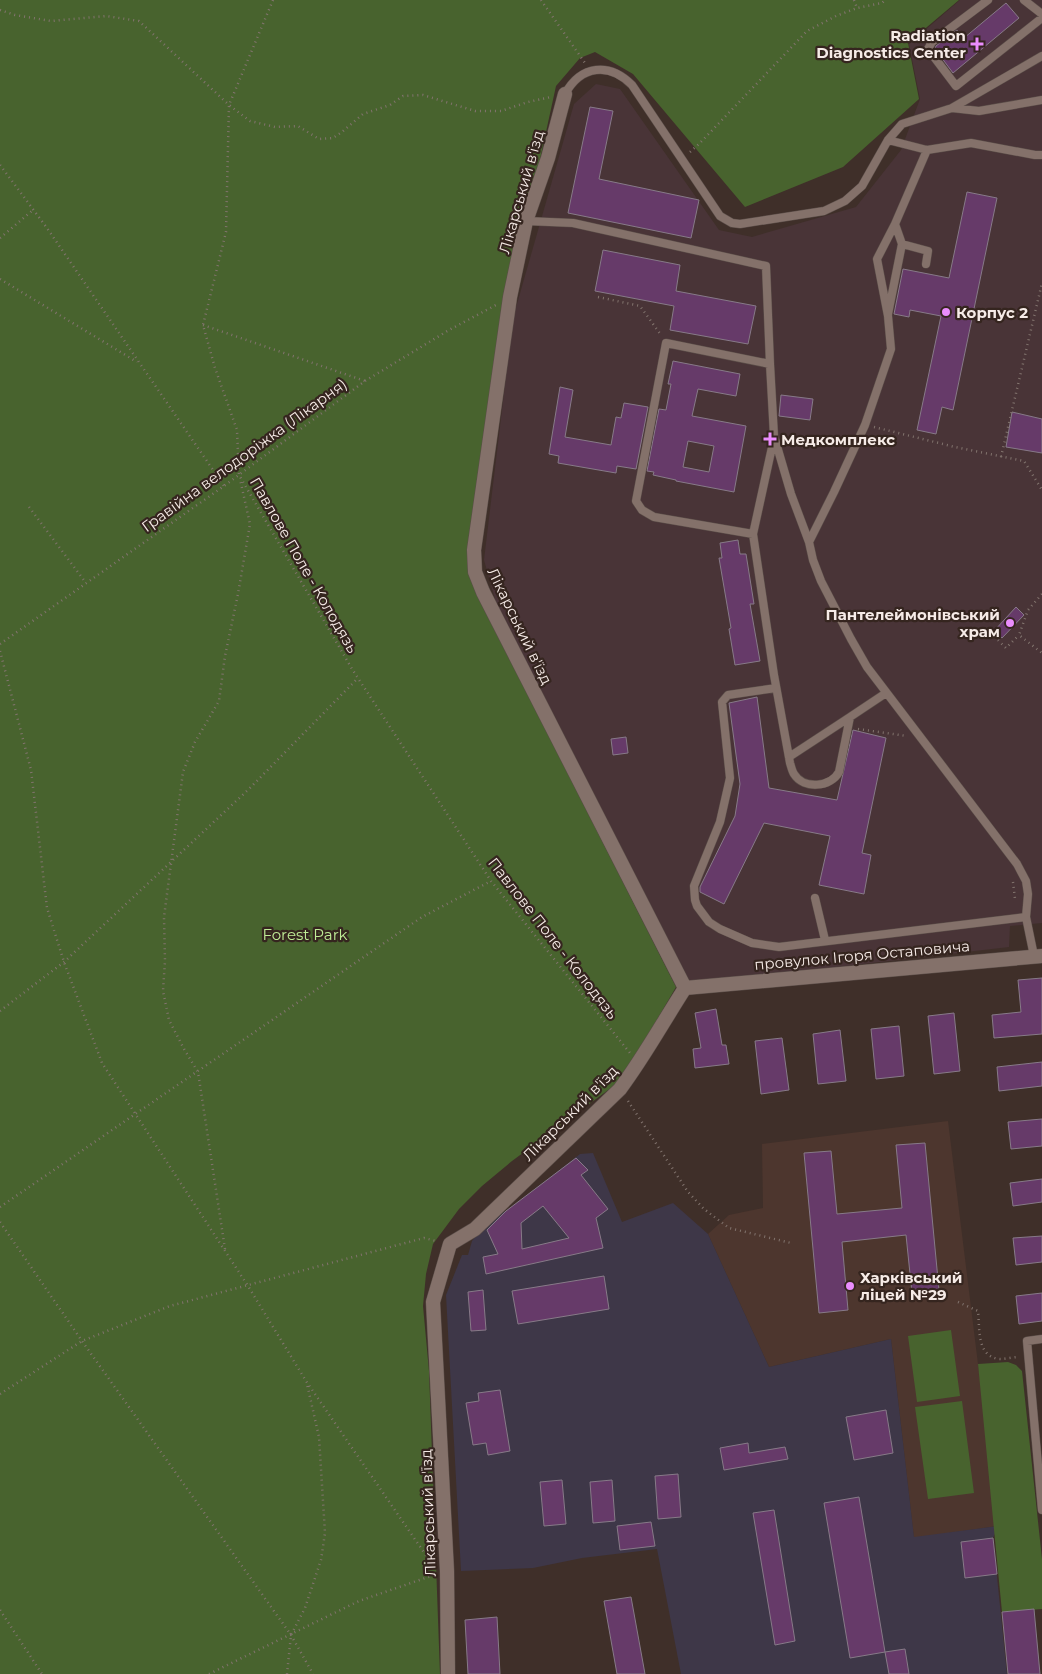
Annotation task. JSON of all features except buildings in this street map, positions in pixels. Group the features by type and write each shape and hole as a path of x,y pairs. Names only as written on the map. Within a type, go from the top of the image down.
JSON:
{"street":[{"name":"Лікарський в'їзд","path":"448,1674 442,1571 433,1302 450,1244 475,1229 620,1089 639,1064 685,988 483,592 475,572 474,550 510,297 526,222 548,158 565,94"},
{"name":"провулок Ігоря Остаповича","path":"685,988 1038,956"}],"lane":[{"path":"988,0 932,42 928,49 956,86 1042,16 1024,0"},
{"path":"590,71 602,69 613,71 624,77 632,85 720,216 732,224 740,224 824,211 845,201 862,186 888,140 902,124 952,108 1042,56"},
{"name":"Лікарський в'їзд","path":"565,94 570,84 579,76 590,71"},
{"path":"952,108 979,111 1042,100"},
{"path":"888,140 927,150 971,143 1042,155"},
{"path":"809,542 865,425 891,349 888,316 877,259 895,224 927,150"},
{"path":"526,222 573,223 766,266 774,436 791,494 819,574 836,611 867,667 1017,864 1026,881 1028,894 1022,917 1038,956"},
{"path":"888,316 902,244 895,224"},
{"path":"902,244 928,251 926,264"},
{"path":"753,534 654,517 642,510 636,501 666,343 770,364"},
{"path":"774,436 753,534 776,688 793,773 801,780 816,785 832,780 839,772 850,718"},
{"path":"776,688 728,695 722,702 730,778 720,822 694,886 694,900 709,922 752,943 779,947 1022,917"},
{"path":"789,757 886,693"},
{"path":"814,898 825,940"},
{"path":"1042,1339 1027,1340 1042,1510"}],"path":[{"name":"Павлове Поле - Колодязь","path":"273,0 229,105 226,232 204,326 215,368 237,430 239,475 358,678 491,881 639,1064"},
{"path":"541,0 590,71"},
{"path":"854,0 857,8"},
{"path":"681,159 699,144 807,32 836,16 857,8 882,3 885,0"},
{"path":"0,10 15,15 51,21 106,16 139,21 229,105 250,121 275,126 298,126 320,139 334,138 362,114 390,105 404,96 423,95 475,111 501,111 528,102 565,94"},
{"path":"0,165 224,486"},
{"path":"0,238 33,210"},
{"path":"0,279 139,362"},
{"path":"1001,457 1042,283"},
{"name":"Гравійна велодоріжка (Лікарня)","path":"0,644 224,486 365,381 449,330 510,297"},
{"path":"598,297 640,306 666,343"},
{"path":"204,326 365,381"},
{"path":"865,425 1024,461 1042,490"},
{"path":"225,1251 198,1072 169,1020 163,991 165,961 164,918 183,772 195,742 219,701 225,656 250,524 239,475"},
{"path":"29,507 86,583"},
{"path":"998,640 1006,648 1019,635 1028,610 1042,594"},
{"path":"1019,635 1042,652"},
{"path":"0,651 32,770 47,908 64,962 102,1063 248,1286 306,1381 442,1571 359,1601 209,1674"},
{"path":"0,1011 64,962 248,789 358,678"},
{"path":"848,727 907,736"},
{"path":"1012,876 1022,917"},
{"path":"0,1208 422,917 491,881"},
{"path":"620,1089 688,1192 704,1209 729,1228 791,1243"},
{"path":"0,1222 82,1341 291,1635 313,1674"},
{"path":"0,1394 82,1341 170,1306 424,1238 450,1244"},
{"path":"958,1302 978,1311 982,1347 988,1356 999,1359 1028,1356"},
{"path":"287,1674 291,1635 305,1608 318,1568 325,1533 320,1437 306,1381"},
{"path":"0,1610 42,1674"}],"shaded area":[{"name":"Медкомплекс","path":"960,0 1042,0 1042,923 1010,926 1009,947 691,984 499,613 484,560 513,318 574,104 596,84 620,89 719,230 752,237 856,207 901,150 920,99 909,44"},
{"name":"Харківський ліцей №29","path":"948,1121 998,1526 914,1538 891,1339 769,1367 708,1234 729,1215 763,1208 762,1144"},
{"path":"593,1153 622,1222 673,1203 708,1234 769,1367 891,1339 914,1537 998,1526 993,1538 1007,1674 681,1674 657,1549 582,1558 533,1568 461,1571 446,1295 462,1255 468,1255 472,1241 489,1220 509,1209 580,1154"}],"green space":[{"name":"Forest Park","path":"0,0 959,0 908,43 919,99 843,167 745,207 633,74 595,52 580,58 556,86 510,297 471,546 486,612 676,987 629,1068 615,1085 512,1161 482,1186 459,1209 433,1244 426,1274 423,1306 429,1371 440,1674 0,1674"},
{"path":"951,1330 960,1396 917,1402 908,1336"},
{"path":"1008,1362 1016,1365 1022,1371 1042,1559 1042,1609 1002,1612 978,1364"},
{"path":"962,1401 974,1493 928,1499 915,1407"}],"place":[{"name":"Radiation Diagnostics Center","path":"977,44"},
{"name":"Корпус 2","path":"946,312"},
{"name":"Медкомплекс","path":"770,439"},
{"name":"Пантелеймонівський храм","path":"1010,623"},
{"name":"Харківський ліцей №29","path":"850,1286"}]}
